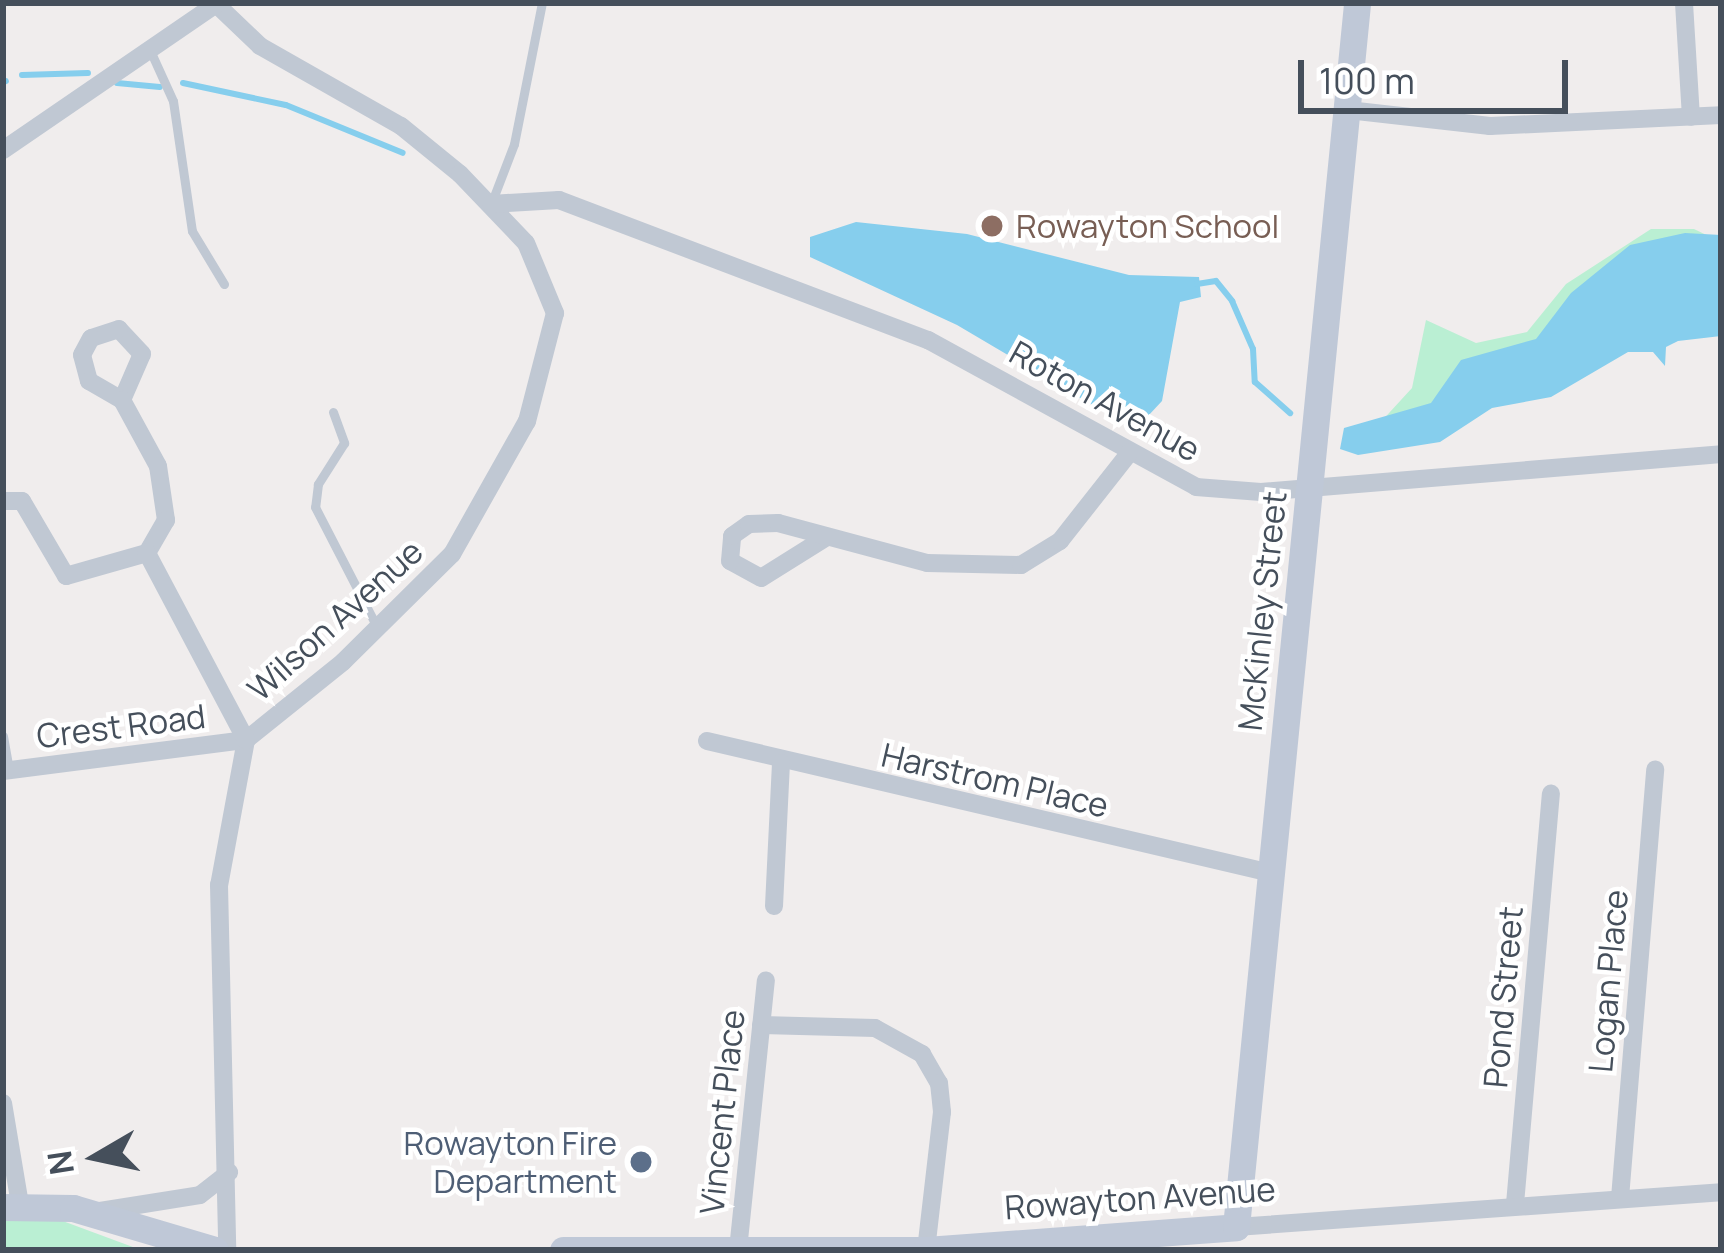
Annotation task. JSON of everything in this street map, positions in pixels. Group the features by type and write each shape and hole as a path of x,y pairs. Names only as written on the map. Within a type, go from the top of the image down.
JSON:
{"main road":[{"name":"McKinley Street","path":"1236,1227 1358,3"},
{"path":"12,1206 91,1212 215,1250"},
{"name":"Rowayton Avenue","path":"563,1250 926,1250 1236,1227"}],"street":[{"path":"1684,3 1690,117"},
{"name":"Wilson Avenue","path":"215,4 260,46 431,148 490,204 545,275 555,313 549,348 499,482 452,554 378,628 246,740 219,885 229,1172 227,1250"},
{"path":"3,150 215,4"},
{"path":"1348,110 1490,127 1721,116"},
{"name":"Roton Avenue","path":"490,204 559,200 928,340 1196,487 1261,492 1312,483 1721,454"},
{"path":"122,400 158,466 166,502 147,553 246,740"},
{"path":"824,538 761,578 730,561 732,536 749,524 778,523 928,563 1021,565 1060,541 1130,452"},
{"path":"3,500 22,501 66,576 147,553"},
{"name":"Crest Road","path":"6,771 246,740"},
{"name":"Harstrom Place","path":"707,741 781,763 1271,873"},
{"path":"774,906 781,763"},
{"name":"Logan Place","path":"1620,1198 1655,769"},
{"name":"Pond Street","path":"1515,1204 1551,794"},
{"name":"Vincent Place","path":"738,1250 766,980"},
{"path":"761,1025 874,1028 922,1054 941,1096 926,1250"},
{"path":"3,1103 12,1206"},
{"path":"91,1212 200,1195 229,1172"},
{"name":"Rowayton Avenue","path":"1236,1227 1721,1192"}],"lane":[{"path":"490,204 514,144 542,3"},
{"path":"149,48 173,101 192,231 224,284"},
{"path":"333,412 344,442 318,484 315,506 378,628"},
{"path":"3,736 6,771"}],"green space":[{"path":"1651,229 1694,229 1721,242 1667,320 1378,425 1412,388 1426,320 1476,343 1527,332 1566,284"},
{"path":"3,1218 60,1220 141,1250 3,1250"}],"water":[{"path":"856,222 967,234 1129,275 1199,277 1201,297 1180,302 1162,401 1148,416 1121,422 957,325 810,257 810,237"},
{"path":"1685,233 1721,235 1721,336 1666,347 1665,366 1653,352 1628,352 1551,397 1492,408 1440,442 1358,455 1340,449 1344,428 1431,403 1461,360 1536,339 1571,293 1630,245"}],"waterway":[{"path":"22,75 88,73"},
{"path":"117,83 160,87"},
{"path":"183,83 286,105 403,153"},
{"path":"1197,284 1216,281 1232,301 1253,349 1255,382 1290,413"}],"place":[{"name":"Rowayton School","path":"992,226"},
{"name":"Rowayton Fire Department","path":"641,1162"}]}
